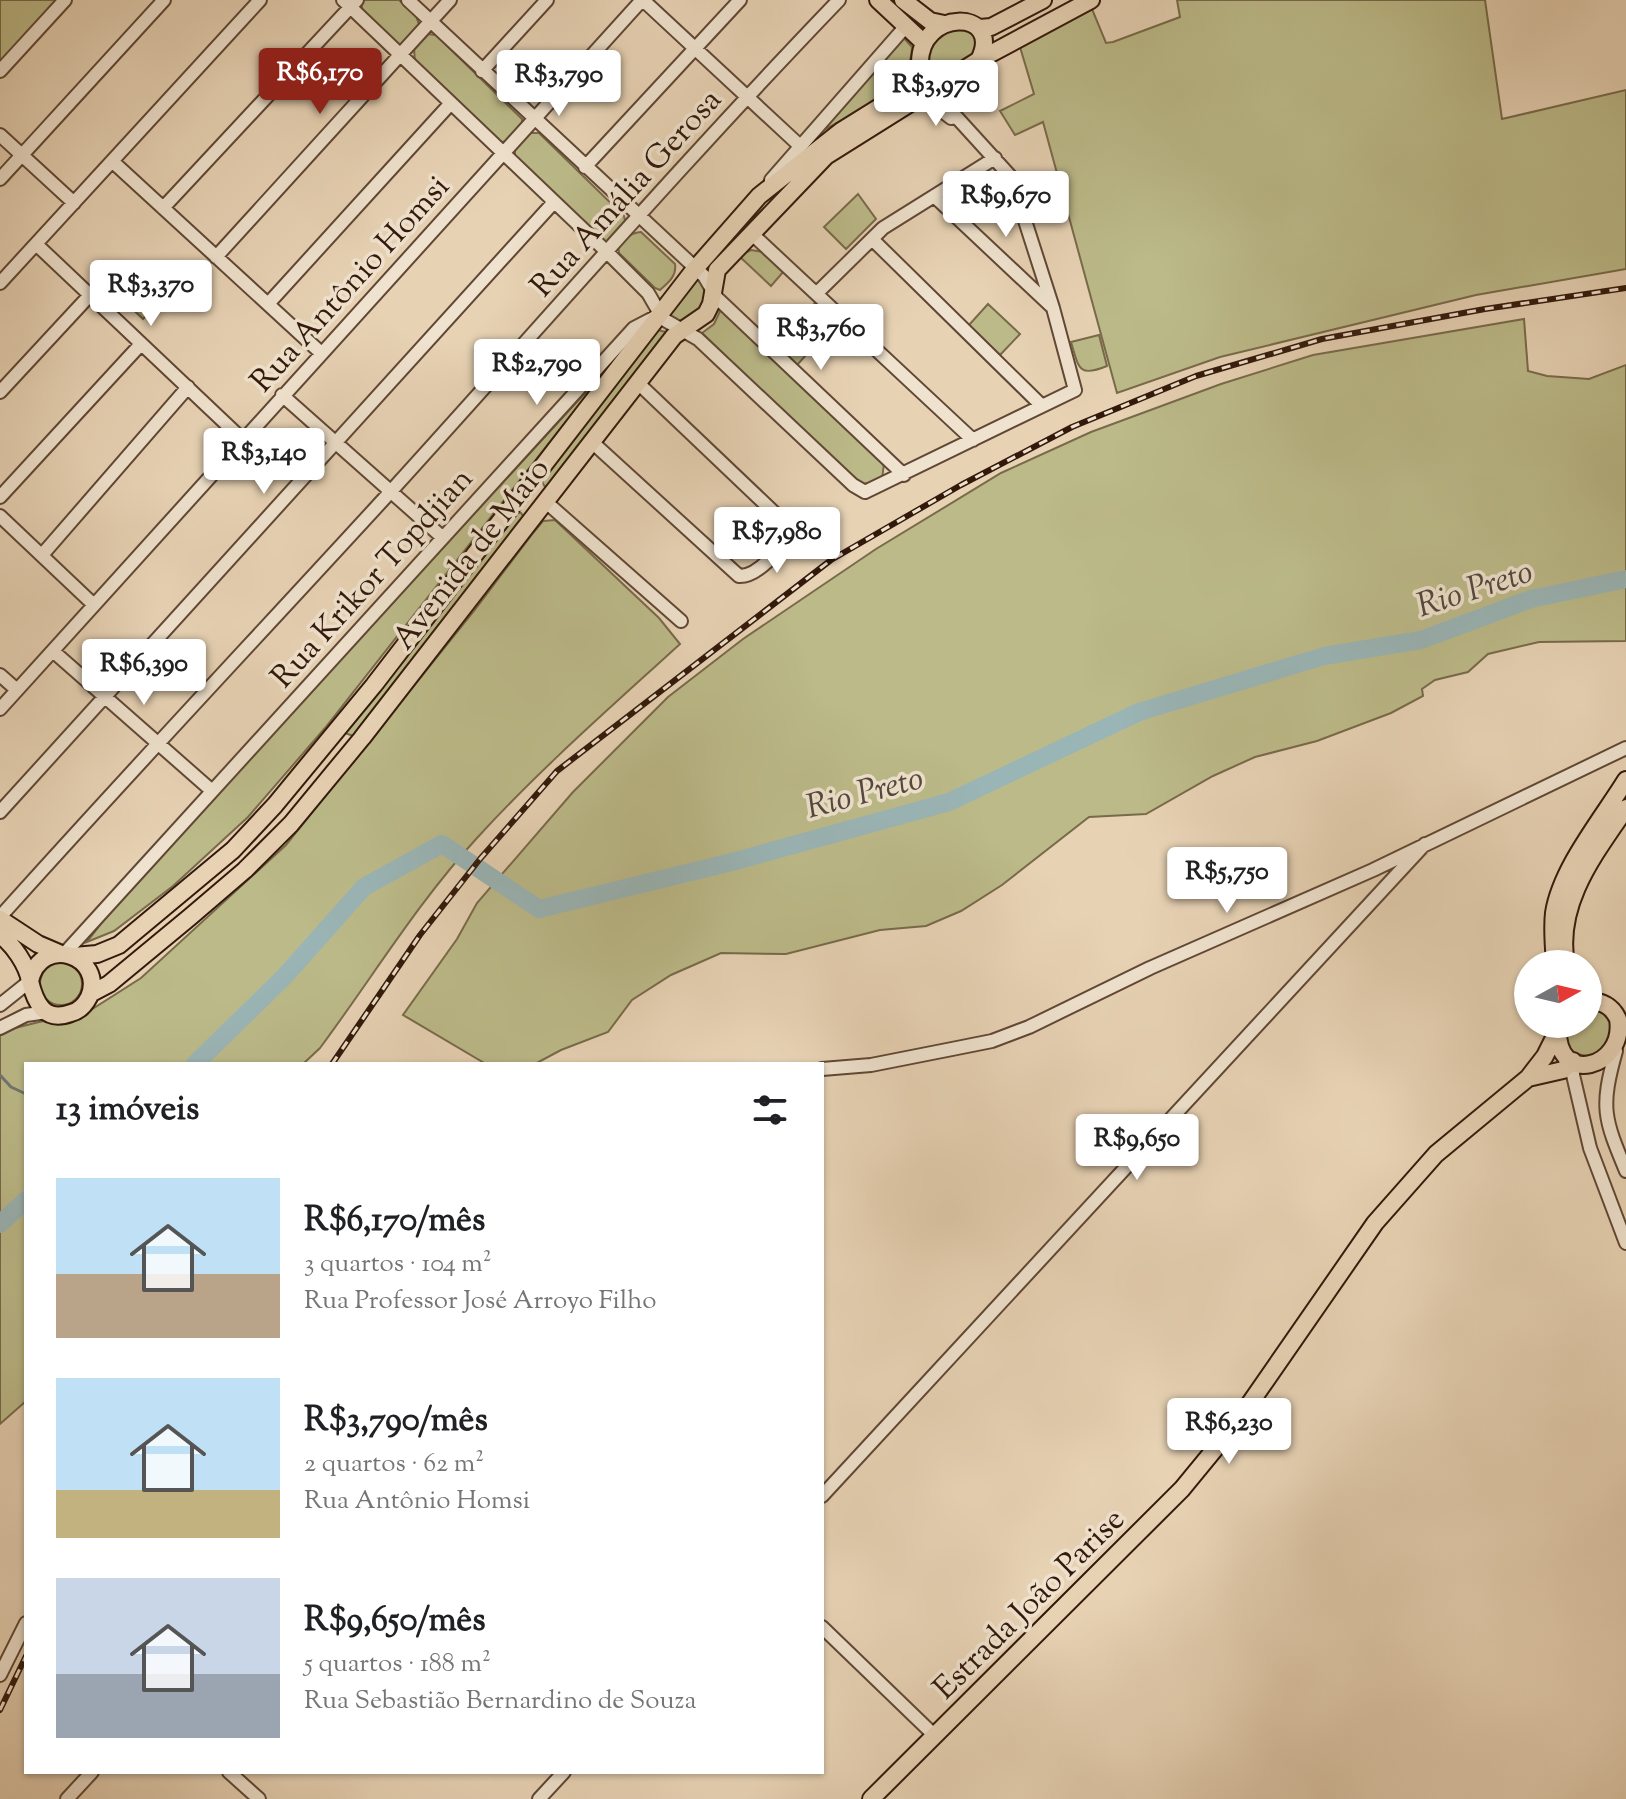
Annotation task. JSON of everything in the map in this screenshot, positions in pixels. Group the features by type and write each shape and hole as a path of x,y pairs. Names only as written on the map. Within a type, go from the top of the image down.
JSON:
{"main road":[{"path":"878,0 923,42"},
{"path":"903,0 930,21 944,24 966,22 980,28 991,27 1045,0"},
{"path":"944,24 923,42 920,65 927,75 942,83 1091,0"},
{"path":"979,60 985,44 980,28"},
{"name":"Avenida de Maio","path":"66,954 97,954 119,945 233,850 275,805 374,685 694,270 759,196 841,131 894,98 910,82 920,65"},
{"name":"Avenida de Maio","path":"90,994 109,984 190,917 245,870 291,824 362,738 674,336 706,314 717,270 751,233 826,156 942,83"},
{"path":"512,506 541,508 538,472"},
{"path":"1555,950 1554,915 1559,893 1580,852 1626,780"},
{"path":"1566,950 1566,917 1571,901 1590,862 1626,808"},
{"path":"0,918 38,944 66,954 89,972 90,994 82,1007 69,1014 47,1012 32,996 30,981 20,958 0,935"},
{"path":"30,981 38,964 47,957 66,954"},
{"path":"1602,1002 1626,1004"},
{"path":"1602,1006 1616,1015 1621,1026 1621,1045"},
{"name":"Estrada João Parise","path":"871,1799 1182,1489 1237,1422 1375,1223 1444,1146 1528,1078 1545,1056 1553,1038"},
{"path":"1559,1038 1570,1069"},
{"name":"Estrada João Parise","path":"1528,1078 1607,1061 1621,1045"}],"street":[{"path":"0,71 65,0"},
{"path":"0,179 164,0"},
{"path":"0,283 260,0"},
{"path":"408,0 533,120 704,276 717,298 904,475"},
{"path":"216,257 450,0"},
{"path":"482,71 547,0"},
{"path":"642,0 747,96 795,150"},
{"name":"Rua Antônio Homsi","path":"0,709 320,352 642,0"},
{"path":"585,167 740,0"},
{"name":"Rua Amália Gerosa","path":"0,918 157,742 391,492 747,96 839,0"},
{"path":"1045,0 1057,18"},
{"path":"163,208 350,2 648,293 659,315 698,339 853,485 865,492 1075,390 1053,308 1011,177 950,110 942,83"},
{"path":"759,196 795,150 906,26"},
{"path":"921,99 944,111 967,130"},
{"path":"268,304 451,103"},
{"path":"0,135 74,203"},
{"path":"817,293 883,228 995,158"},
{"path":"112,161 320,352"},
{"path":"934,196 1053,308"},
{"path":"0,812 554,202"},
{"path":"751,233 973,440"},
{"path":"872,239 1042,406"},
{"path":"36,244 242,439"},
{"path":"0,392 90,295"},
{"name":"Rua Krikor Topdjian","path":"66,954 211,790 634,328 659,315"},
{"path":"0,497 141,344"},
{"path":"592,442 739,576 751,575 782,544 788,533 783,521 638,383"},
{"path":"42,555 188,387"},
{"path":"282,395 442,537"},
{"path":"886,458 887,483"},
{"path":"541,508 681,621"},
{"path":"0,516 94,605"},
{"path":"54,652 211,790"},
{"path":"0,675 17,690"},
{"path":"824,1069 871,1065 992,1041 1373,870 1626,748"},
{"path":"824,1494 1425,844"},
{"path":"0,1005 30,981"},
{"path":"0,1028 26,1015 47,1012"},
{"path":"1621,1045 1604,1101 1606,1118 1626,1171"},
{"path":"1570,1069 1590,1148 1626,1243"},
{"path":"0,1675 24,1627"},
{"path":"824,1629 935,1736"},
{"path":"67,1799 90,1774"},
{"path":"231,1774 259,1799"},
{"path":"539,1799 562,1774"}],"shaded area":[{"path":"0,0 59,0 0,65"},
{"path":"362,0 399,0 416,16 420,27 405,44 395,45 368,19"},
{"path":"1177,0 1485,0 1502,119 1626,90 1626,269 1476,295 1220,357 1117,393 1043,122 1015,135 1000,111 1034,94 1020,47 1092,9 1106,43 1113,42 1180,17"},
{"path":"955,28 972,29 979,53 946,72 928,71 925,55 937,35"},
{"path":"428,34 436,35 522,119 522,125 507,141 496,140 415,63 414,48"},
{"path":"902,36 912,47 902,77 878,100 820,132"},
{"path":"530,133 539,133 624,216 626,225 615,240 605,244 515,157 515,147"},
{"path":"858,194 876,219 846,249 824,227"},
{"path":"641,232 675,264 673,276 660,290 619,253 618,246 623,241"},
{"path":"751,250 763,252 784,271 771,286 739,256"},
{"path":"149,266 172,288 143,319 120,297"},
{"path":"695,275 705,287 705,308 679,323 665,316"},
{"path":"815,303 824,312 805,333 816,344 797,365 776,346"},
{"path":"988,304 1020,334 1000,355 969,325"},
{"path":"722,307 884,463 882,480 859,485 702,333 714,324"},
{"path":"1524,319 1528,371 1547,376 1589,379 1626,365 1626,641 1539,642 1488,654 1468,672 1435,680 1422,689 1423,696 1391,713 1317,741 1255,757 1213,776 1146,814 1089,817 1002,885 961,911 926,926 880,930 786,954 721,953 671,975 632,1000 608,1032 539,1062 483,1062 403,1015 457,939 477,903 573,792 668,697 743,639 876,549 1001,473 1091,432 1221,384 1313,355"},
{"path":"658,330 670,333 552,486 545,487 541,480"},
{"path":"1099,335 1107,366 1085,371 1078,364 1071,342"},
{"path":"608,368 325,728 248,817 173,886 114,931 87,942 116,904"},
{"path":"516,513 521,513 525,519 356,737 345,733"},
{"path":"555,520 659,618 680,644 551,763 477,838 415,914 320,1048 305,1062 24,1062 24,1403 0,1424 0,1035 7,1030 86,1013 141,978 286,845 543,521"},
{"path":"61,963 76,969 82,984 76,999 61,1005 46,999 40,984 46,969"},
{"path":"1602,1013 1615,1030 1601,1056 1578,1054 1568,1047 1566,1038 1602,1038"}],"waterway":[{"name":"Rio Preto","path":"197,1062 284,977 364,887 442,844 539,909 732,862 949,802 1139,712 1324,656 1421,640 1531,599 1626,579"},
{"path":"0,1075 11,1087 24,1093"},
{"name":"Rio Preto","path":"0,1224 24,1202"}],"railway":[{"path":"333,1062 420,935 480,859 557,771 831,560 961,485 1072,427 1196,376 1322,339 1485,309 1626,288"},
{"path":"0,1710 24,1660"}]}
